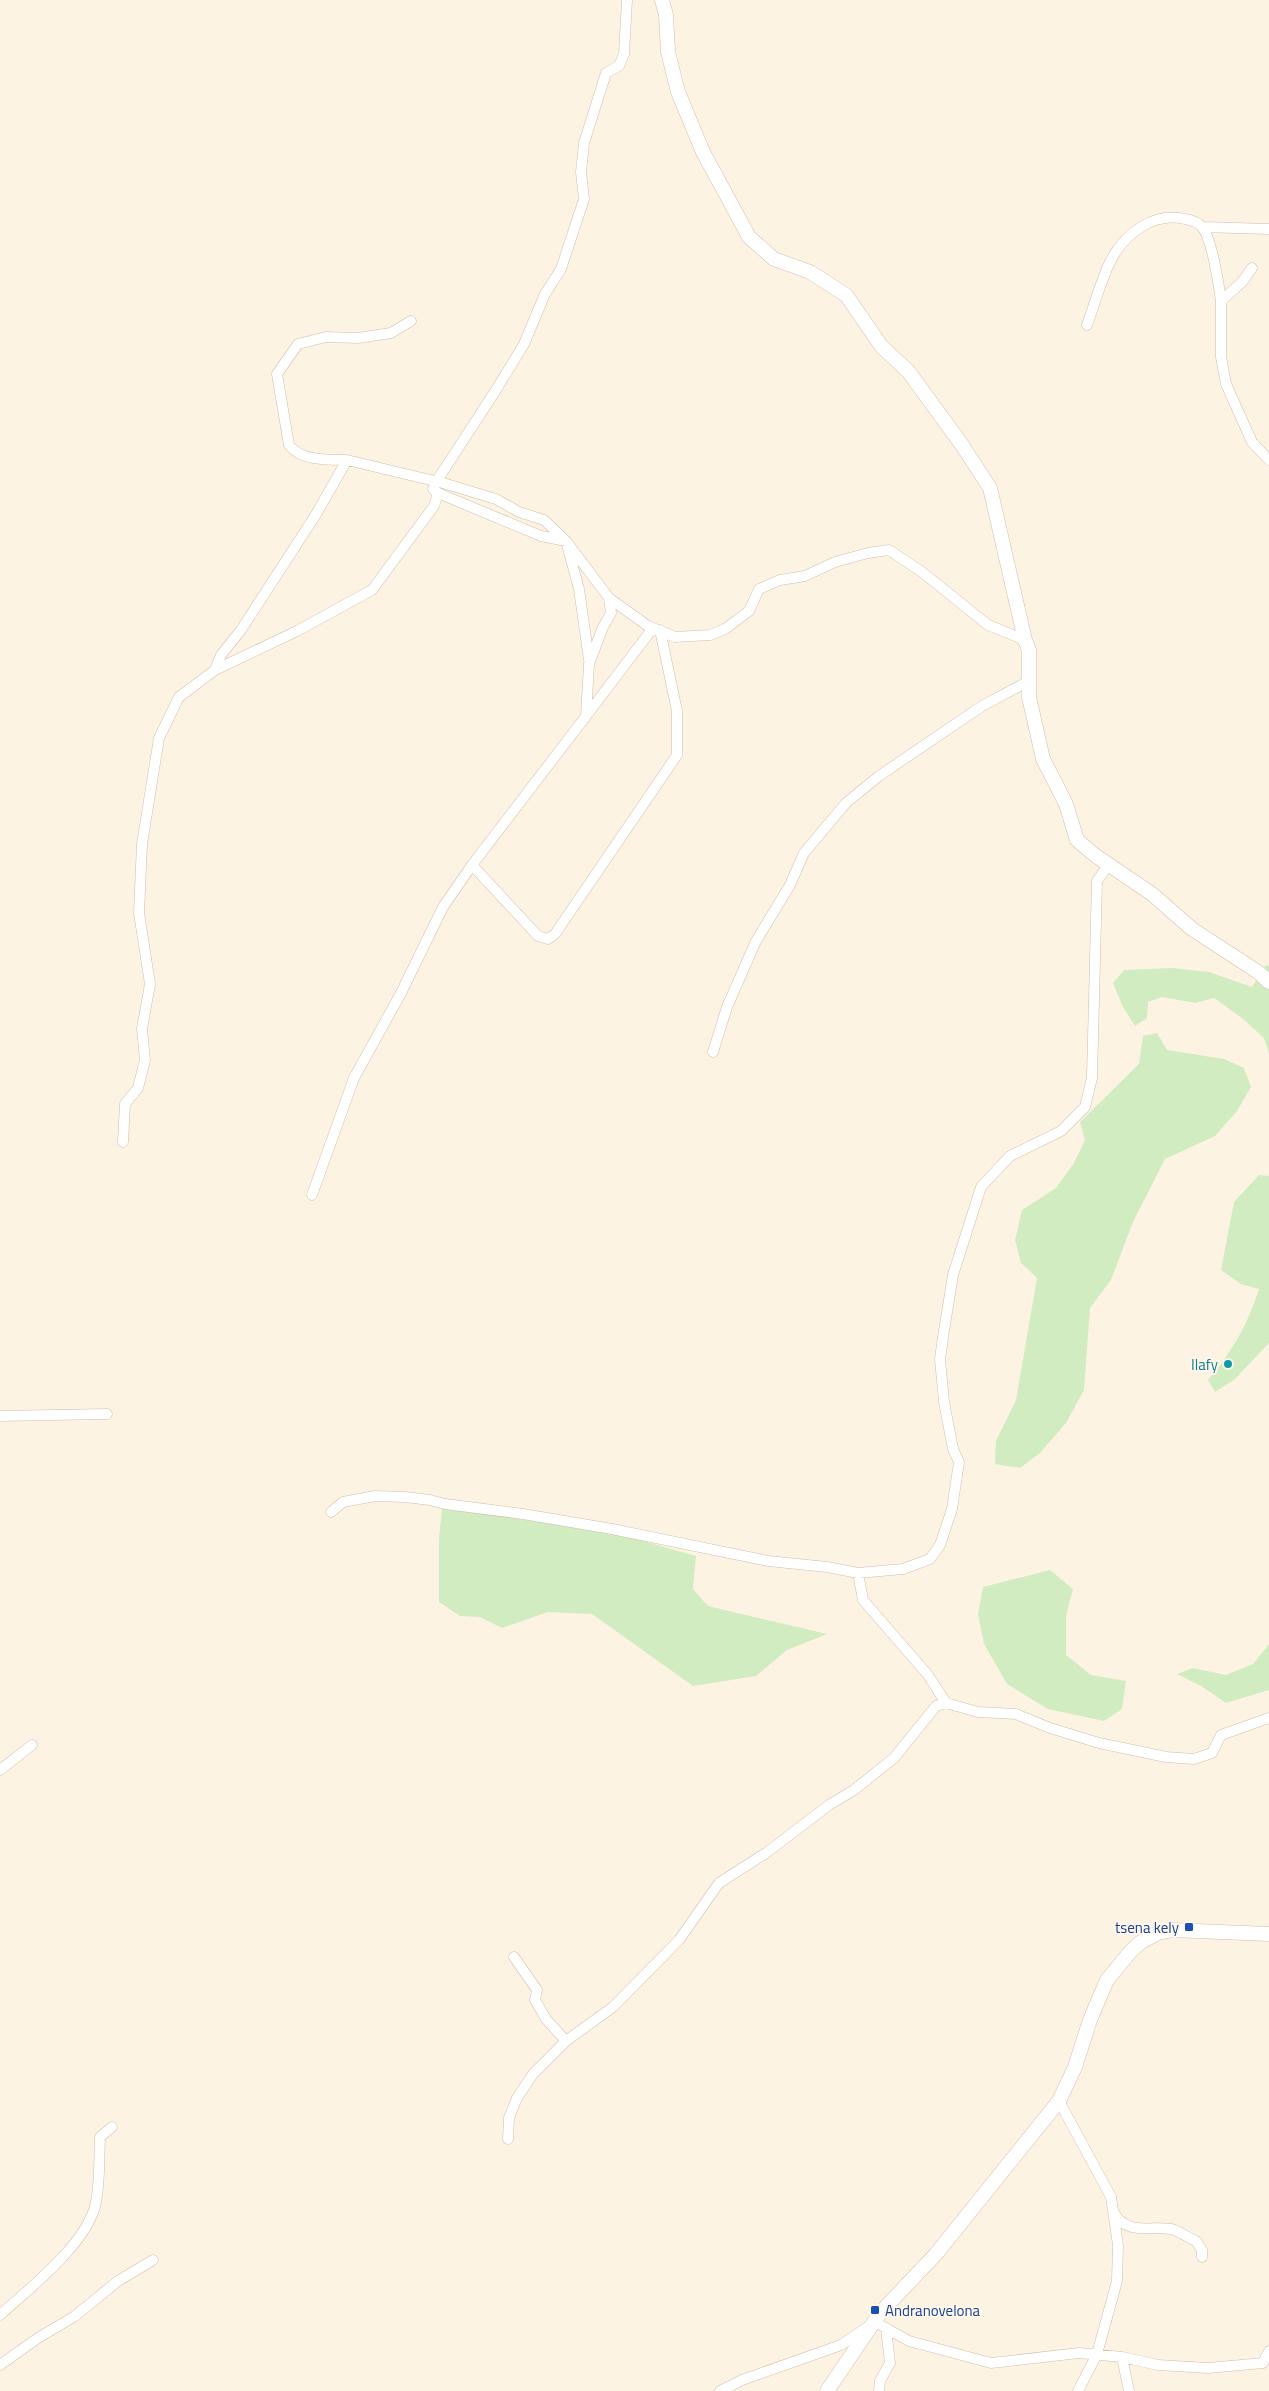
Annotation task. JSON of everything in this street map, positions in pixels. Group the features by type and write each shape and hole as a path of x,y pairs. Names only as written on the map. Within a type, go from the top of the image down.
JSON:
{"street":[{"path":"436,482 524,344 545,294 561,269 584,199 581,172 584,142 606,73 619,66 624,54 627,0"},
{"path":"331,1512 343,1502 375,1496 430,1500 445,1504 612,1529 768,1561 827,1567 858,1574 903,1569 930,1560 940,1545 952,1509 960,1462 953,1449 944,1402 940,1360 953,1275 981,1186 1010,1156 1061,1132 1085,1107 1092,1078 1097,881 1107,866 1077,840 1066,804 1043,759 1029,696 1029,650 1025,640 990,488 962,444 908,371 882,347 846,296 810,272 774,260 749,237 703,152 678,92 668,52 666,15 662,0"},
{"path":"1087,325 1111,259 1130,234 1143,224 1172,216 1193,221 1202,227 1269,229"},
{"path":"1202,227 1212,253 1222,301 1221,356 1226,384 1252,442 1269,460"},
{"path":"1222,301 1242,282 1252,268"},
{"path":"411,321 391,333 358,338 326,337 298,344 277,374 289,444 294,451 310,457 347,460 436,482 496,499 519,512 544,520 566,541 609,598 657,629 675,636 710,636 725,629 749,611 759,589 780,580 804,576 835,562 868,553 889,550 922,572 988,625 1025,640"},
{"path":"215,670 221,655 241,630 310,524 347,460"},
{"path":"421,479 438,493 541,536 566,541"},
{"path":"123,1142 125,1104 138,1088 145,1060 142,1029 150,984 139,913 142,844 159,738 179,697 215,670 297,631 372,590 434,506 438,493"},
{"path":"566,541 580,589 590,664 586,716"},
{"path":"590,664 603,627 611,612 609,598"},
{"path":"312,1195 354,1078 401,993 443,907 472,865 586,716 657,629"},
{"path":"472,865 538,936 548,939 555,934 677,754 676,711 657,629"},
{"path":"713,1052 727,1007 756,941 790,885 804,852 846,803 878,776 982,706 1029,680"},
{"path":"1096,856 1152,894 1192,929 1258,972 1269,982"},
{"path":"0,1416 107,1414"},
{"path":"858,1574 863,1600 928,1674 946,1703"},
{"path":"508,2138 509,2118 517,2098 532,2074 566,2041 613,2006 679,1940 719,1882 766,1853 829,1805 854,1790 894,1758 936,1706 946,1703 978,1712 1016,1714 1050,1728 1099,1743 1166,1757 1194,1759 1212,1753 1221,1735 1269,1718"},
{"path":"0,1770 32,1745"},
{"path":"879,2391 880,2381 890,2363 880,2325 880,2313 936,2254 1059,2101 1075,2067 1090,2020 1107,1980 1131,1951 1141,1942 1158,1933 1173,1930 1269,1934"},
{"path":"514,1957 537,1990 535,2000 546,2019 566,2041"},
{"path":"1059,2101 1111,2197 1118,2245 1117,2281 1097,2354 1078,2391"},
{"path":"0,2315 76,2242 88,2225 96,2202 100,2137 112,2127"},
{"path":"1112,2207 1118,2220 1130,2228 1174,2230 1184,2237 1196,2240 1202,2250 1202,2257"},
{"path":"0,2365 38,2338 75,2316 118,2281 153,2260"},
{"path":"880,2325 909,2341 991,2362 1078,2353 1122,2357 1158,2365 1208,2368 1262,2363 1269,2351"},
{"path":"720,2391 742,2380 841,2345 880,2325"},
{"path":"827,2391 880,2325"},
{"path":"1122,2357 1129,2391"}],"green space":[{"path":"1266,965 1269,966 1269,1054 1264,1038 1242,1018 1214,998 1195,1003 1162,997 1148,1002 1147,1018 1135,1026 1123,1007 1113,983 1124,970 1172,968 1209,972 1252,987"},
{"path":"1157,1033 1167,1050 1224,1059 1244,1068 1251,1087 1237,1111 1215,1136 1165,1159 1133,1222 1111,1280 1090,1308 1084,1390 1066,1423 1040,1453 1020,1468 995,1464 996,1441 1016,1400 1037,1278 1021,1263 1015,1240 1022,1210 1056,1188 1074,1163 1085,1140 1080,1122 1139,1064 1143,1036"},
{"path":"1259,1175 1269,1176 1269,1343 1234,1380 1215,1392 1208,1380 1238,1337 1259,1289 1241,1284 1221,1270 1234,1202"},
{"path":"464,1507 618,1534 696,1556 693,1589 708,1606 827,1634 787,1650 756,1676 693,1686 592,1614 548,1612 502,1628 480,1617 460,1616 439,1602 439,1539 442,1508"},
{"path":"1050,1570 1073,1589 1066,1616 1066,1655 1091,1675 1126,1681 1122,1709 1104,1721 1048,1709 1007,1684 984,1644 978,1614 983,1587"},
{"path":"1269,1644 1269,1690 1226,1703 1201,1686 1177,1674 1193,1668 1226,1675 1253,1664"}],"place":[{"name":"Ilafy","path":"1228,1364"},
{"name":"tsena kely","path":"1189,1927"},
{"name":"Andranovelona","path":"875,2310"}]}
